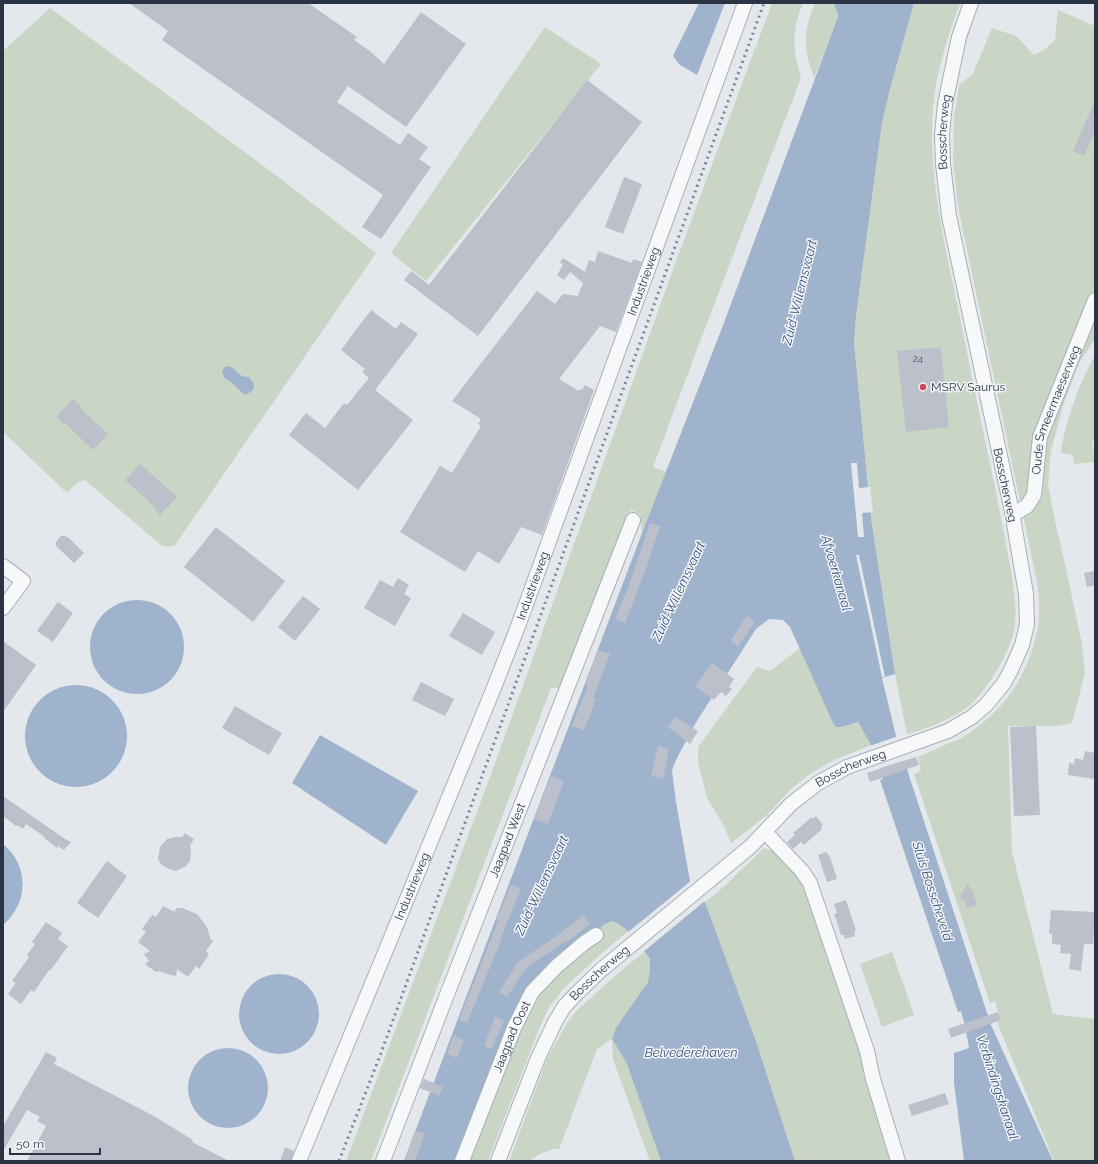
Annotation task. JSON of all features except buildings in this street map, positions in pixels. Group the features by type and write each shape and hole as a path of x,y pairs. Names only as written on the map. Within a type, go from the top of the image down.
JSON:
{"street":[{"name":"Industrieweg","path":"299,1161 506,658 745,3"},
{"name":"Bosscherweg","path":"498,1161 538,1058 558,1017 582,987 750,847 791,804 808,789 833,773 948,731 965,722 980,711 1004,683 1018,656 1025,634 1028,613 1026,594 1012,512 949,216 943,164 942,135 945,104 958,37 971,3"},
{"name":"Oude Smeermaeserweg","path":"1012,512 1019,511 1027,506 1034,495 1040,437 1095,300"},
{"name":"Jaagpad West","path":"383,1161 634,520"},
{"path":"3,566 23,582 3,608"},
{"path":"765,832 802,871 810,884 867,1052 873,1079 898,1161"},
{"name":"Jaagpad Oost","path":"462,1161 514,1028 532,992 569,955 596,936"}],"green space":[{"path":"772,3 803,3 796,23 794,40 796,58 801,78 653,467 666,472 642,533 640,514 631,510 564,688 551,688 371,1161 346,1161 490,777 678,256"},
{"path":"815,3 834,3 838,17 814,78 806,47 806,34 810,15"},
{"path":"914,3 960,3 943,55 933,107 932,154 934,178 945,248 1009,560 1014,592 1015,624 1009,646 996,672 971,705 956,715 929,727 907,734 895,674 871,518 854,342 856,316 882,123"},
{"path":"50,8 277,176 376,253 175,545 168,547 161,545 85,480 78,482 67,493 3,432 3,51","holes":["232,367 242,376 249,377 240,391 231,381"]},
{"path":"1058,10 1095,26 1095,339 1079,363 1063,406 1051,451 1048,483 1082,644 1085,673 1072,723 1057,726 1008,726 1012,852 1053,1014 1095,1019 1095,1161 1054,1161 997,1022 1001,1020 995,1001 990,1003 914,774 921,771 918,757 961,738 989,718 1000,707 1010,694 1026,667 1032,652 1038,629 1039,609 1037,582 958,207 953,160 954,118 959,85 973,74 992,28 1016,36 1034,55 1045,49 1055,40"},
{"path":"545,27 601,64 426,281 391,253"},
{"path":"1095,355 1095,441 1092,441 1095,462 1074,464 1073,455 1061,453 1063,441 1074,402"},
{"path":"800,648 833,723 851,724 858,722 871,745 830,762 807,776 791,789 766,816 731,843 724,826 707,798 698,762 698,747 757,667 770,671"},
{"path":"764,848 780,853 803,886 814,913 898,1161 795,1161 756,1041 705,902 718,892"},
{"path":"611,921 617,923 628,931 563,989 548,1009 488,1161 465,1161 531,999 599,932 602,926"},
{"path":"644,952 650,959 648,982 612,1039 597,1049 559,1149 553,1149 540,1154 529,1161 509,1161 547,1059 567,1023 577,1010"},
{"path":"892,952 914,1015 882,1027 860,964"},
{"path":"612,1039 627,1064 661,1161 650,1161 613,1059"}],"water":[{"path":"699,3 725,3 697,75 680,65 673,56"},
{"path":"834,3 914,3 882,123 856,316 854,342 871,518 895,674 882,678 896,736 991,1025 1053,1161 964,1161 954,1083 954,1053 969,1048 965,1026 961,1011 958,1012 880,780 883,779 871,745 858,722 836,727 790,627 783,620 769,619 756,629 695,724 672,770 690,881 705,902 756,1041 795,1161 661,1161 627,1064 612,1039 616,1028 648,982 650,959 628,931 617,923 611,921 602,926 599,932 546,974 459,1161 404,1161 642,533 722,328 836,22 838,16"},
{"path":"226,366 232,367 242,376 249,377 254,384 253,390 246,395 224,378 222,371"},
{"path":"137,600 155,604 170,614 180,629 184,647 180,665 170,680 155,690 137,694 119,690 104,680 94,665 90,647 94,629 104,614 119,604"},
{"path":"76,685 96,689 112,700 123,716 127,736 123,756 112,772 96,783 76,787 56,783 40,772 29,756 25,736 29,716 40,700 56,689"},
{"path":"320,735 418,791 386,845 292,783"},
{"path":"3,844 18,862 22,884 18,906 12,916 3,925"},
{"path":"279,974 294,977 307,986 316,999 319,1014 316,1029 307,1042 294,1051 279,1054 264,1051 251,1042 242,1029 239,1014 242,999 251,986 264,977"},
{"path":"228,1048 243,1051 256,1060 265,1073 268,1088 265,1103 256,1116 243,1125 228,1128 213,1125 200,1116 191,1103 188,1088 191,1073 200,1060 213,1051"}],"pier":[{"path":"851,463 857,463 859,488 870,487 873,512 862,513 864,537 858,537"},
{"path":"856,555 859,555 885,677 882,677"},
{"path":"898,736 906,760 878,769 870,746"},
{"path":"692,880 706,900 642,953 627,933"}],"railway":[{"path":"339,1161 381,1053 764,3"}],"place":[{"name":"MSRV Saurus","path":"923,387"}],"water label":[{"name":"Zuid-Willemsvaart","path":"799,292"},
{"name":"Afvoerkanaal","path":"837,573"},
{"name":"Zuid-Willemsvaart","path":"678,591"},
{"name":"Zuid-Willemsvaart","path":"541,885"},
{"name":"Sluis Bosscheveld","path":"933,891"},
{"name":"Belvedèrehaven","path":"691,1052"},
{"name":"Verbindingskanaal","path":"998,1087"}]}
